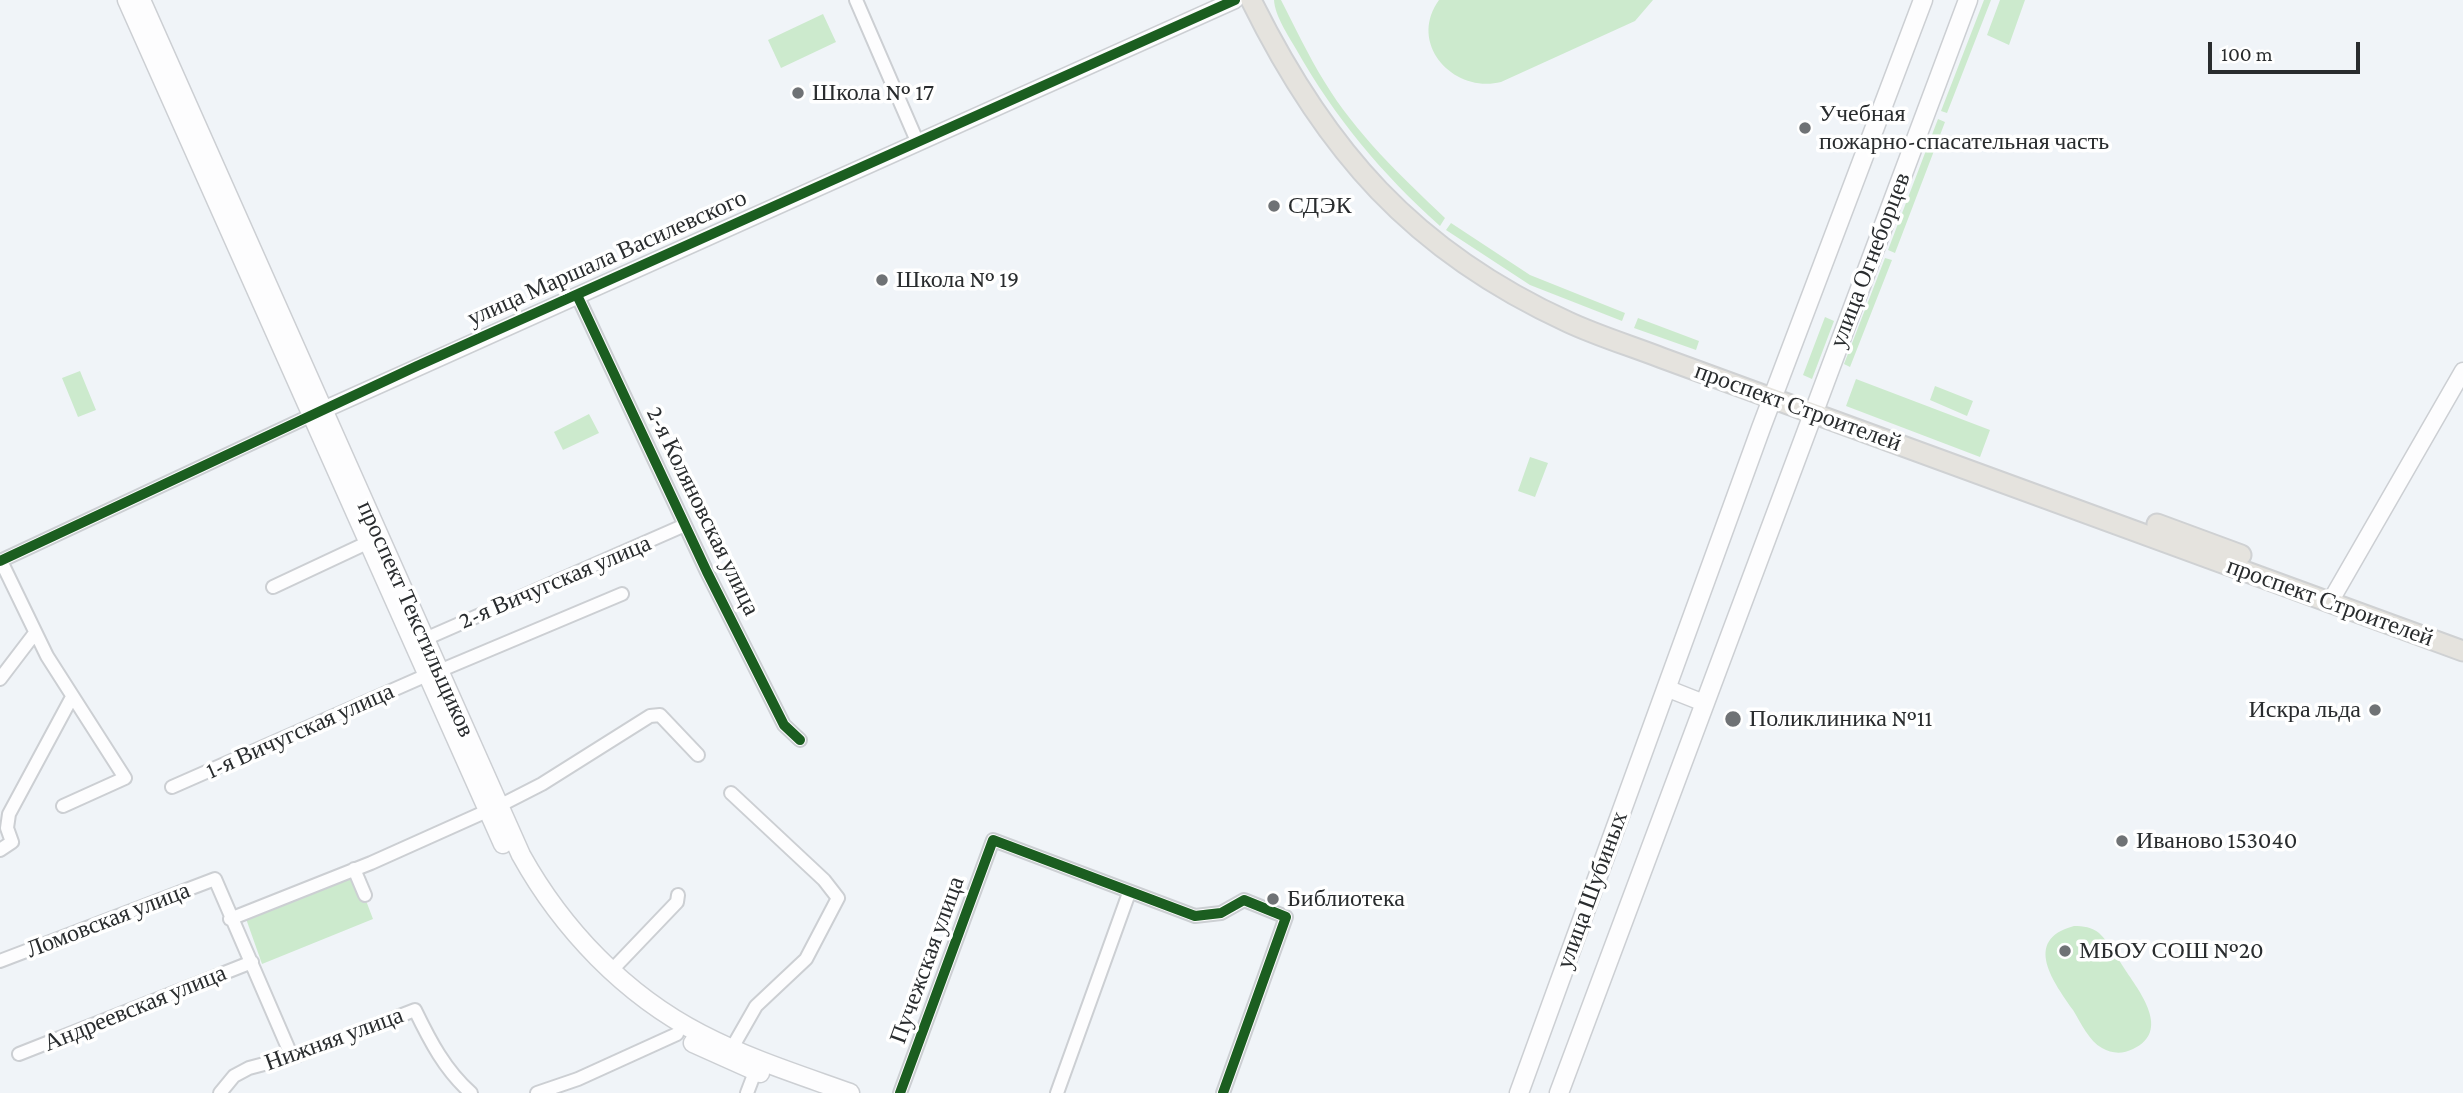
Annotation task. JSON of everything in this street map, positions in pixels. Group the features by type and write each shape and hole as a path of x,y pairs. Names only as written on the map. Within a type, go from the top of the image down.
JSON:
{"main road":[{"name":"проспект Текстильщиков","path":"127,0 425,639 433,673"},
{"name":"проспект Текстильщиков","path":"141,0 317,412 369,542 433,673 524,885 561,934 607,983 680,1029 815,1093"},
{"name":"проспект Строителей","path":"1251,0 1276,51 1313,114 1343,153 1379,192 1452,254 1503,288 1570,323 1814,407 2333,596 2463,638"},
{"name":"проспект Строителей","path":"1263,0 1317,97 1350,145 1405,201 1459,247 1513,282 1573,312 1774,393"},
{"name":"улица Огнеборцев","path":"1774,393 1923,0"},
{"name":"улица Огнеборцев","path":"1814,407 1968,0"},
{"name":"улица Шубиных","path":"1519,1093 1774,393"},
{"name":"улица Шубиных","path":"1559,1093 1814,407"},
{"name":"проспект Строителей","path":"2333,596 2463,651"},
{"name":"проспект Текстильщиков","path":"493,809 541,891 612,970 680,1029 732,1048 757,1066 850,1093"}],"street":[{"path":"856,0 917,141"},
{"name":"улица Маршала Василевского","path":"1,561 317,412 1235,0"},
{"name":"2-я Коляновская улица","path":"577,295 685,525 784,725 800,740"},
{"path":"2333,596 2463,371"},
{"name":"2-я Вичугская улица","path":"425,639 685,525"},
{"path":"273,587 369,542"},
{"path":"1,561 35,633 72,697 125,778 63,806"},
{"name":"1-я Вичугская улица","path":"172,787 622,594"},
{"path":"0,679 35,633"},
{"path":"1666,688 1704,703"},
{"path":"0,850 12,842 7,828 9,814 72,697"},
{"path":"292,1057 252,962 230,919 493,809 542,784 650,716 660,715 698,755"},
{"path":"731,793 824,880 838,898 806,959 756,1006 732,1048"},
{"name":"Пучежская улица","path":"900,1093 993,841 1129,893"},
{"path":"354,869 365,895"},
{"name":"Ломовская улица","path":"0,961 215,879 230,919"},
{"path":"1057,1093 1129,893 1195,916 1221,913 1244,900 1286,917 1223,1093"},
{"path":"612,970 677,902 678,895"},
{"name":"Андреевская улица","path":"19,1054 252,962"},
{"name":"Нижняя улица","path":"220,1093 234,1076 249,1069 292,1057 415,1010 433,1046 458,1081 471,1093"},
{"path":"537,1093 578,1079 680,1029"},
{"path":"747,1093 757,1066"}],"green space":[{"path":"1274,0 1281,0 1312,61 1350,119 1380,154 1445,218 1440,226 1398,186 1343,121 1286,32"},
{"path":"1439,0 1653,0 1635,21 1501,82 1484,84 1452,73 1440,62 1432,48 1429,33 1431,17"},
{"path":"1984,0 1991,0 1947,113 1941,111"},
{"path":"2000,0 2025,0 2009,45 1987,35"},
{"path":"823,14 836,42 781,68 768,40"},
{"path":"1938,119 1945,122 1895,253 1888,250"},
{"path":"1451,223 1530,275 1625,313 1622,321 1530,285 1446,230"},
{"path":"1885,258 1892,260 1850,367 1844,364"},
{"path":"1825,317 1834,321 1812,379 1803,375"},
{"path":"1638,318 1699,341 1696,350 1634,328"},
{"path":"80,371 96,410 78,417 62,378"},
{"path":"1856,379 1990,430 1980,457 1846,406"},
{"path":"1935,386 1973,401 1967,416 1930,400"},
{"path":"589,414 599,433 563,450 554,432"},
{"path":"1530,457 1548,463 1535,497 1518,491"},
{"path":"354,869 373,919 262,964 244,913"},
{"path":"2074,926 2090,928 2103,937 2144,999 2149,1010 2150,1032 2144,1041 2133,1049 2114,1052 2097,1045 2051,976 2046,952 2049,941 2058,933"}],"cycle path":[{"path":"0,561 417,366 1235,0"},
{"path":"577,295 707,572 784,725 800,740"},
{"path":"900,1093 993,840 1195,916 1221,913 1244,900 1286,917 1223,1093"}],"place":[{"name":"Школа № 17","path":"798,93"},
{"name":"Учебная пожарно-спасательная часть","path":"1805,128"},
{"name":"СДЭК","path":"1274,206"},
{"name":"Школа № 19","path":"882,280"},
{"name":"Искра льда","path":"2375,710"},
{"name":"Поликлиника №11","path":"1733,719"},
{"name":"Иваново 153040","path":"2122,841"},
{"name":"Библиотека","path":"1273,899"},
{"name":"МБОУ СОШ №20","path":"2065,951"}]}
